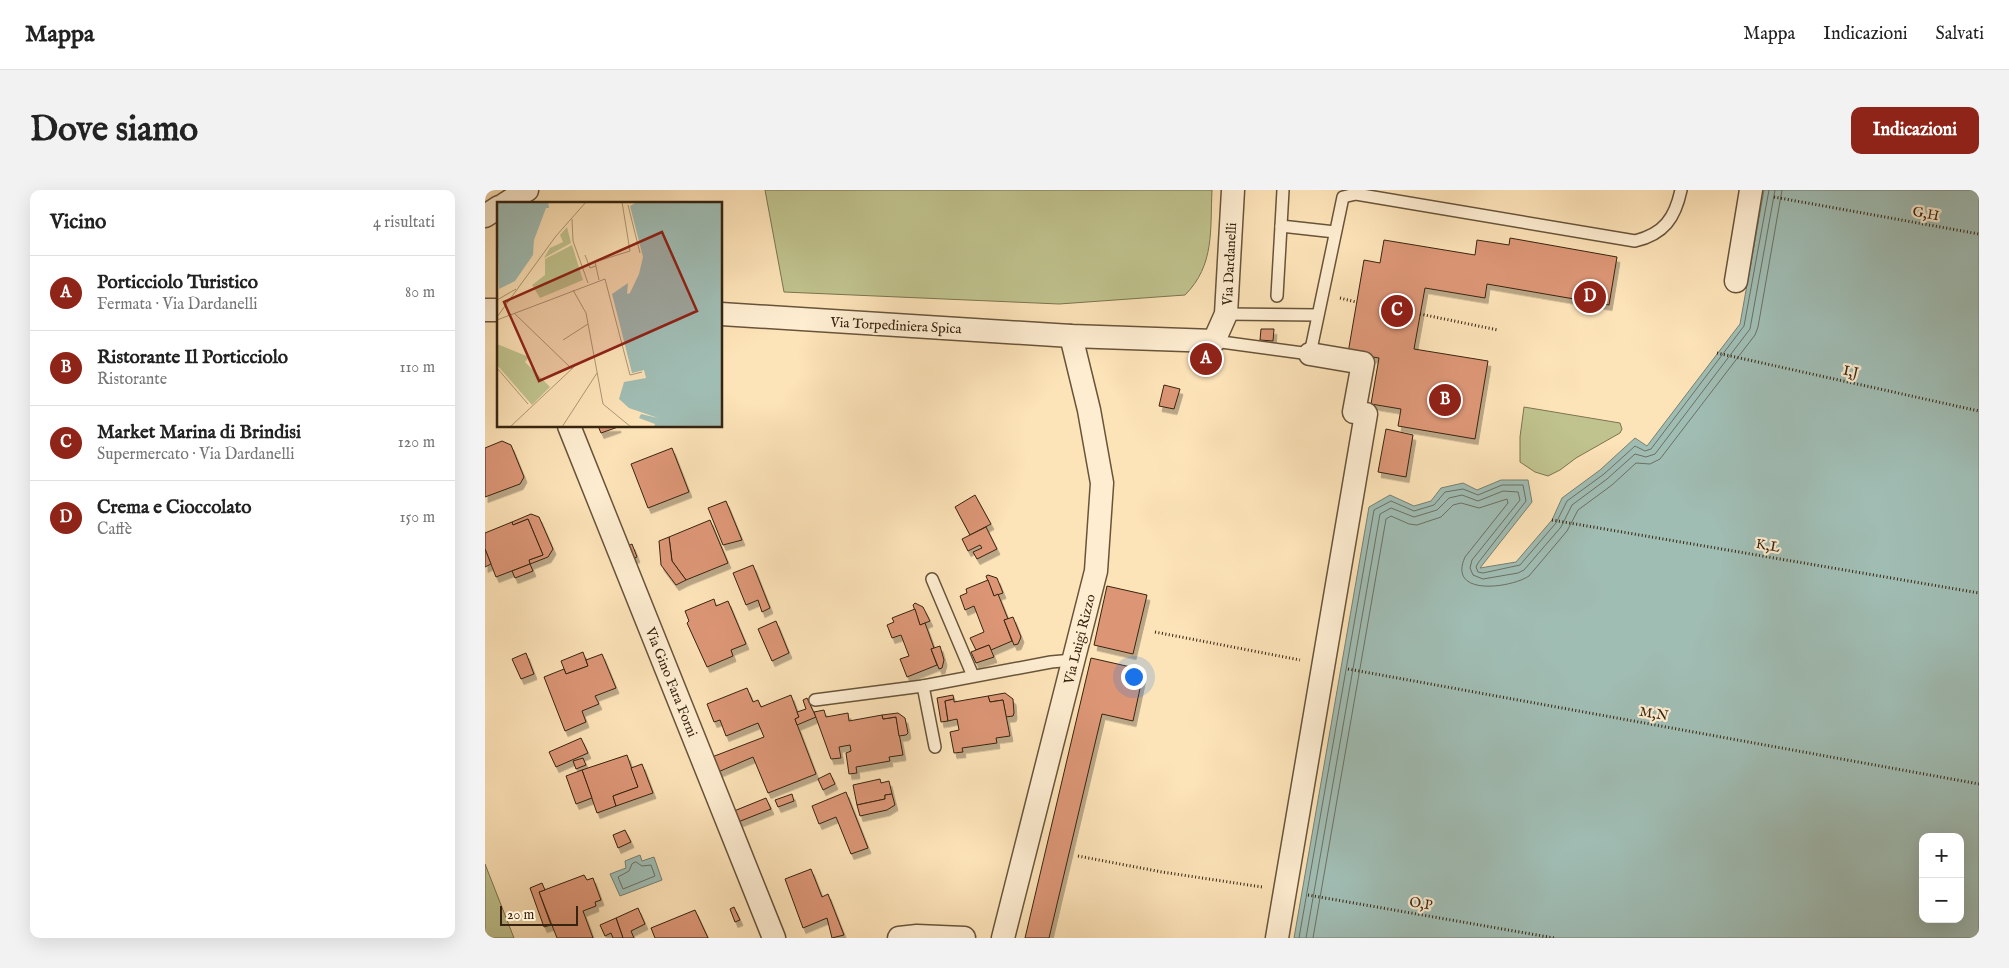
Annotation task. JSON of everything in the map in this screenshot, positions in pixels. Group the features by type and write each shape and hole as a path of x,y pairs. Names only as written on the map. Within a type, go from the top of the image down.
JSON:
{"street":[{"path":"508,202 527,190"},
{"name":"Via Dardanelli","path":"1214,341 1226,314 1233,190"},
{"path":"1736,281 1751,191"},
{"path":"485,216 497,208"},
{"name":"Via Torpediniera Spica","path":"723,314 1071,336"},
{"path":"1071,336 1214,341"},
{"name":"Via Luigi Rizzo","path":"1003,938 1096,571 1102,483 1089,410 1071,336"},
{"path":"1277,938 1365,414 1354,412 1363,363 1310,354"},
{"name":"Via Gino Fara Forni","path":"570,428 774,938"},
{"path":"899,938 917,936 964,938"}],"lane":[{"path":"1277,296 1283,190"},
{"path":"1214,341 1310,354 1343,197 1356,194 1635,241 1648,238 1661,230 1675,213 1681,190"},
{"path":"1281,226 1335,232"},
{"path":"1226,314 1317,315"},
{"path":"932,579 973,676"},
{"path":"815,700 923,686 1051,662 1073,660"},
{"path":"923,686 935,747"}],"path":[{"name":"G,H","path":"1751,191 1979,234"},
{"path":"1420,314 1498,330"},
{"name":"I,J","path":"1717,354 1979,411"},
{"name":"K,L","path":"1553,520 1979,593"},
{"name":"M,N","path":"1155,632 1979,784"},
{"name":"O,P","path":"1079,856 1172,874 1285,890 1554,938"}],"green space":[{"path":"765,190 1212,190 1209,246 1202,272 1195,284 1185,295 1059,304 784,292"},
{"path":"1524,407 1620,423 1622,429 1620,433 1548,476 1535,472 1520,462 1520,437"},
{"path":"485,864 514,938 485,938"}],"water":[{"path":"1764,190 1979,190 1979,938 1294,938 1369,507 1390,495 1414,506 1431,501 1441,488 1463,483 1477,490 1501,480 1528,480 1532,502 1480,568 1516,562 1552,520 1562,498 1600,470 1635,438 1647,446 1740,324"},
{"path":"640,855 642,861 654,857 662,880 620,896 610,874 626,868 625,861"}],"building":[{"path":"1510,238 1617,257 1609,305 1487,284 1485,298 1425,288 1414,349 1488,361 1475,439 1398,426 1401,409 1371,404 1379,358 1348,353 1364,260 1380,263 1384,240 1475,255 1477,240 1509,245"},
{"path":"1261,329 1274,329 1273,341 1260,340"},
{"path":"1164,385 1180,389 1174,409 1159,406"},
{"path":"599,428 615,428 601,433"},
{"path":"1386,429 1413,435 1406,477 1378,472"},
{"path":"502,441 511,445 524,477 520,484 485,497 485,448"},
{"path":"672,448 689,492 648,508 631,464"},
{"path":"975,495 991,524 970,535 955,507"},
{"path":"726,501 742,540 723,545 708,508"},
{"path":"531,514 539,517 553,549 548,557 530,564 529,560 543,555 528,519 513,525 512,522"},
{"path":"528,519 543,555 529,560 530,564 496,577 485,549 485,533 512,522 513,525"},
{"path":"710,520 728,563 686,580 672,561 669,537"},
{"path":"986,527 997,549 977,559 973,552 982,548 980,545 968,551 962,539"},
{"path":"669,537 672,561 686,580 676,585 661,565 659,541"},
{"path":"632,544 637,557 632,559 628,546"},
{"path":"485,549 491,564 485,567"},
{"path":"530,564 533,571 515,578 512,571"},
{"path":"753,565 770,608 762,612 758,600 746,605 733,573"},
{"path":"986,576 997,578 1003,593 994,596"},
{"path":"988,580 994,596 998,594 1008,619 1004,620 1012,641 991,650 989,645 976,650 970,638 984,632 974,606 965,610 960,596 967,593 966,589"},
{"path":"1107,586 1147,595 1133,654 1094,645"},
{"path":"714,599 716,606 728,601 746,644 731,650 733,656 707,667 687,623 689,621 685,611"},
{"path":"915,603 923,607 930,621 920,625 913,605"},
{"path":"915,609 920,625 925,623 934,648 931,649 937,665 907,677 900,659 909,656 901,635 892,638 887,625 894,622 892,618"},
{"path":"1013,617 1021,637 1018,644 1014,645 1004,620"},
{"path":"776,621 789,653 772,661 758,629"},
{"path":"989,645 994,657 976,663 971,652"},
{"path":"940,646 944,660 942,668 939,669 931,649"},
{"path":"583,652 588,666 566,674 561,661"},
{"path":"526,653 534,674 521,679 512,659"},
{"path":"602,654 616,688 595,696 599,704 582,711 586,722 565,731 544,677 564,669 566,674 588,666 586,660"},
{"path":"1091,658 1144,670 1133,721 1102,714 1049,938 1025,938"},
{"path":"747,688 753,702 758,700 761,707 791,695 799,717 795,719 816,774 768,793 753,757 718,772 712,757 764,737 758,723 726,736 720,720 714,722 707,704"},
{"path":"1005,693 1013,699 1013,716 1006,717 1003,700 990,702 988,696"},
{"path":"953,695 954,699 945,701 948,721 941,722 937,698"},
{"path":"988,696 990,702 1003,700 1010,736 996,738 997,743 962,748 963,752 954,753 950,732 959,730 957,719 948,721 945,701 954,699 954,702"},
{"path":"807,698 816,717 797,725 795,719 799,717 797,712 806,709 803,700"},
{"path":"824,710 826,717 848,713 849,721 882,715 883,719 896,717 903,755 889,757 890,761 856,767 857,773 849,774 846,753 851,751 850,745 839,747 841,758 831,759 814,712"},
{"path":"898,713 905,718 908,733 906,735 899,736 896,717 883,719 882,715"},
{"path":"581,738 588,753 556,767 549,752"},
{"path":"627,755 638,787 613,796 616,806 597,813 582,770"},
{"path":"583,758 586,765 576,769 573,761"},
{"path":"642,764 653,793 616,806 613,796 638,787 631,768"},
{"path":"582,770 592,798 576,804 566,776"},
{"path":"830,773 835,784 823,790 818,779"},
{"path":"880,779 881,783 889,781 892,794 885,795 885,799 857,805 853,785"},
{"path":"846,792 868,848 851,854 836,817 819,824 812,806"},
{"path":"792,794 794,801 778,807 775,800"},
{"path":"892,794 895,805 887,810 860,816 857,805 885,799 885,795"},
{"path":"766,798 771,809 738,822 734,811"},
{"path":"625,830 631,842 618,848 613,835"},
{"path":"811,869 822,897 828,894 844,935 832,938 827,918 803,928 785,879"},
{"path":"584,875 587,880 593,878 601,900 595,902 596,906 583,911 593,938 557,938 539,892"},
{"path":"542,883 545,890 539,892 551,925 544,927 530,888"},
{"path":"734,907 740,920 735,922 730,909"},
{"path":"638,908 645,924 631,931 634,938 623,938 616,918"},
{"path":"695,910 708,938 655,938 651,928"},
{"path":"616,918 623,938 613,938 611,933 605,936 600,925"}],"place":[{"name":"Crema e Cioccolato","path":"1590,297"},
{"name":"Market Marina di Brindisi","path":"1397,311"},
{"name":"Porticciolo Turistico","path":"1206,359"},
{"name":"Ristorante Il Porticciolo","path":"1445,400"}]}
